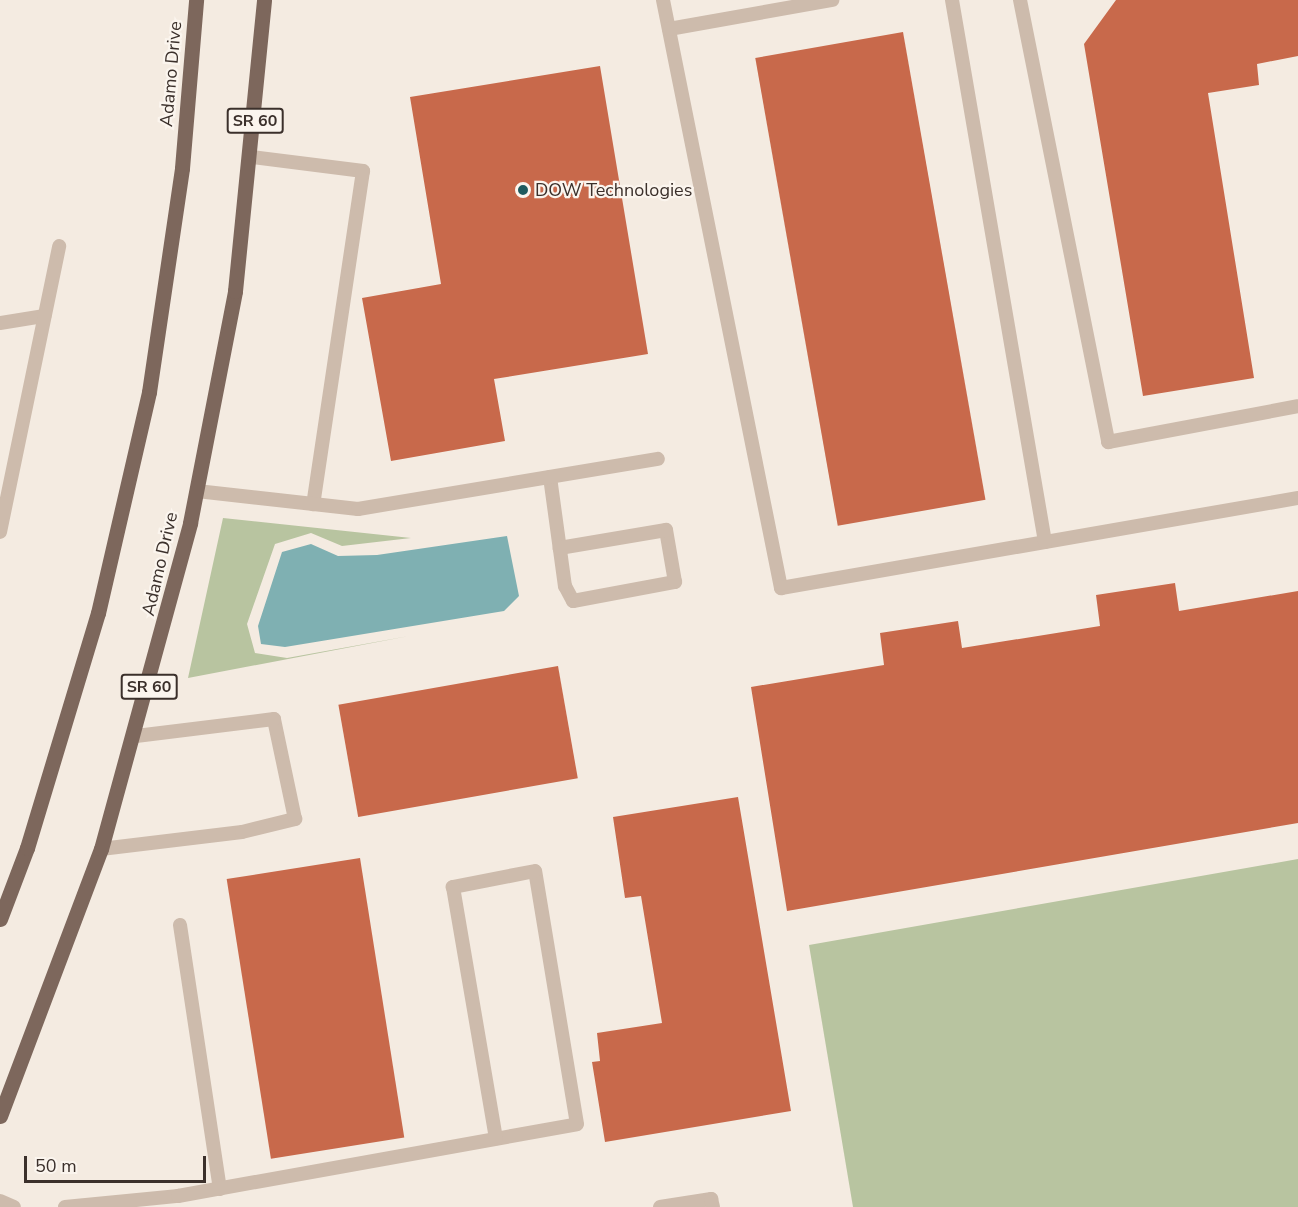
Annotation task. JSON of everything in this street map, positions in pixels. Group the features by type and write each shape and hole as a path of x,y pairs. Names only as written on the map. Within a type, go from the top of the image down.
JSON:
{"main road":[{"name":"Adamo Drive","path":"1,915 95,624 147,404 182,168 196,0"},
{"name":"Adamo Drive","path":"0,1116 101,849 136,736 198,491 236,291 252,157 264,0"}],"lane":[{"path":"663,0 781,588 1298,498"},
{"path":"669,29 832,0"},
{"path":"952,0 1045,542"},
{"path":"1020,0 1108,442 1298,406"},
{"path":"252,157 363,171 313,504"},
{"path":"0,532 3,502 59,246"},
{"path":"0,323 44,316"},
{"path":"198,491 358,509 658,459"},
{"path":"550,477 565,586 573,601 675,582 666,530 560,548"},
{"path":"101,849 242,832 295,819 274,719 136,736"},
{"path":"65,1207 220,1189 576,1124 535,872 453,887 496,1137"},
{"path":"180,925 220,1189"},
{"path":"660,1207 711,1199 713,1207"},
{"path":"0,1201 14,1207"}],"green space":[{"path":"223,518 411,538 342,546 311,533 275,544 247,624 255,653 287,658 409,636 188,678"},
{"path":"1298,859 1298,1207 853,1207 809,945"}],"water":[{"path":"507,536 519,596 504,611 285,647 261,644 258,626 282,552 311,544 338,556 377,555"}],"building":[{"path":"1116,0 1298,0 1298,56 1257,64 1259,85 1208,93 1254,378 1143,396 1084,44"},
{"path":"903,32 985,500 838,526 755,58"},
{"name":"DOW Technologies","path":"600,66 648,354 494,379 505,441 391,461 362,298 441,284 410,97"},
{"path":"1175,583 1179,611 1298,591 1298,823 787,911 751,687 884,665 880,633 958,621 962,648 1100,626 1096,595"},
{"path":"558,666 578,778 358,817 338,705"},
{"path":"738,797 791,1111 605,1142 592,1062 600,1061 597,1033 662,1023 641,896 625,898 613,817"},
{"path":"360,858 404,1138 271,1159 227,879"}],"place":[{"name":"DOW Technologies","path":"523,190"}]}
